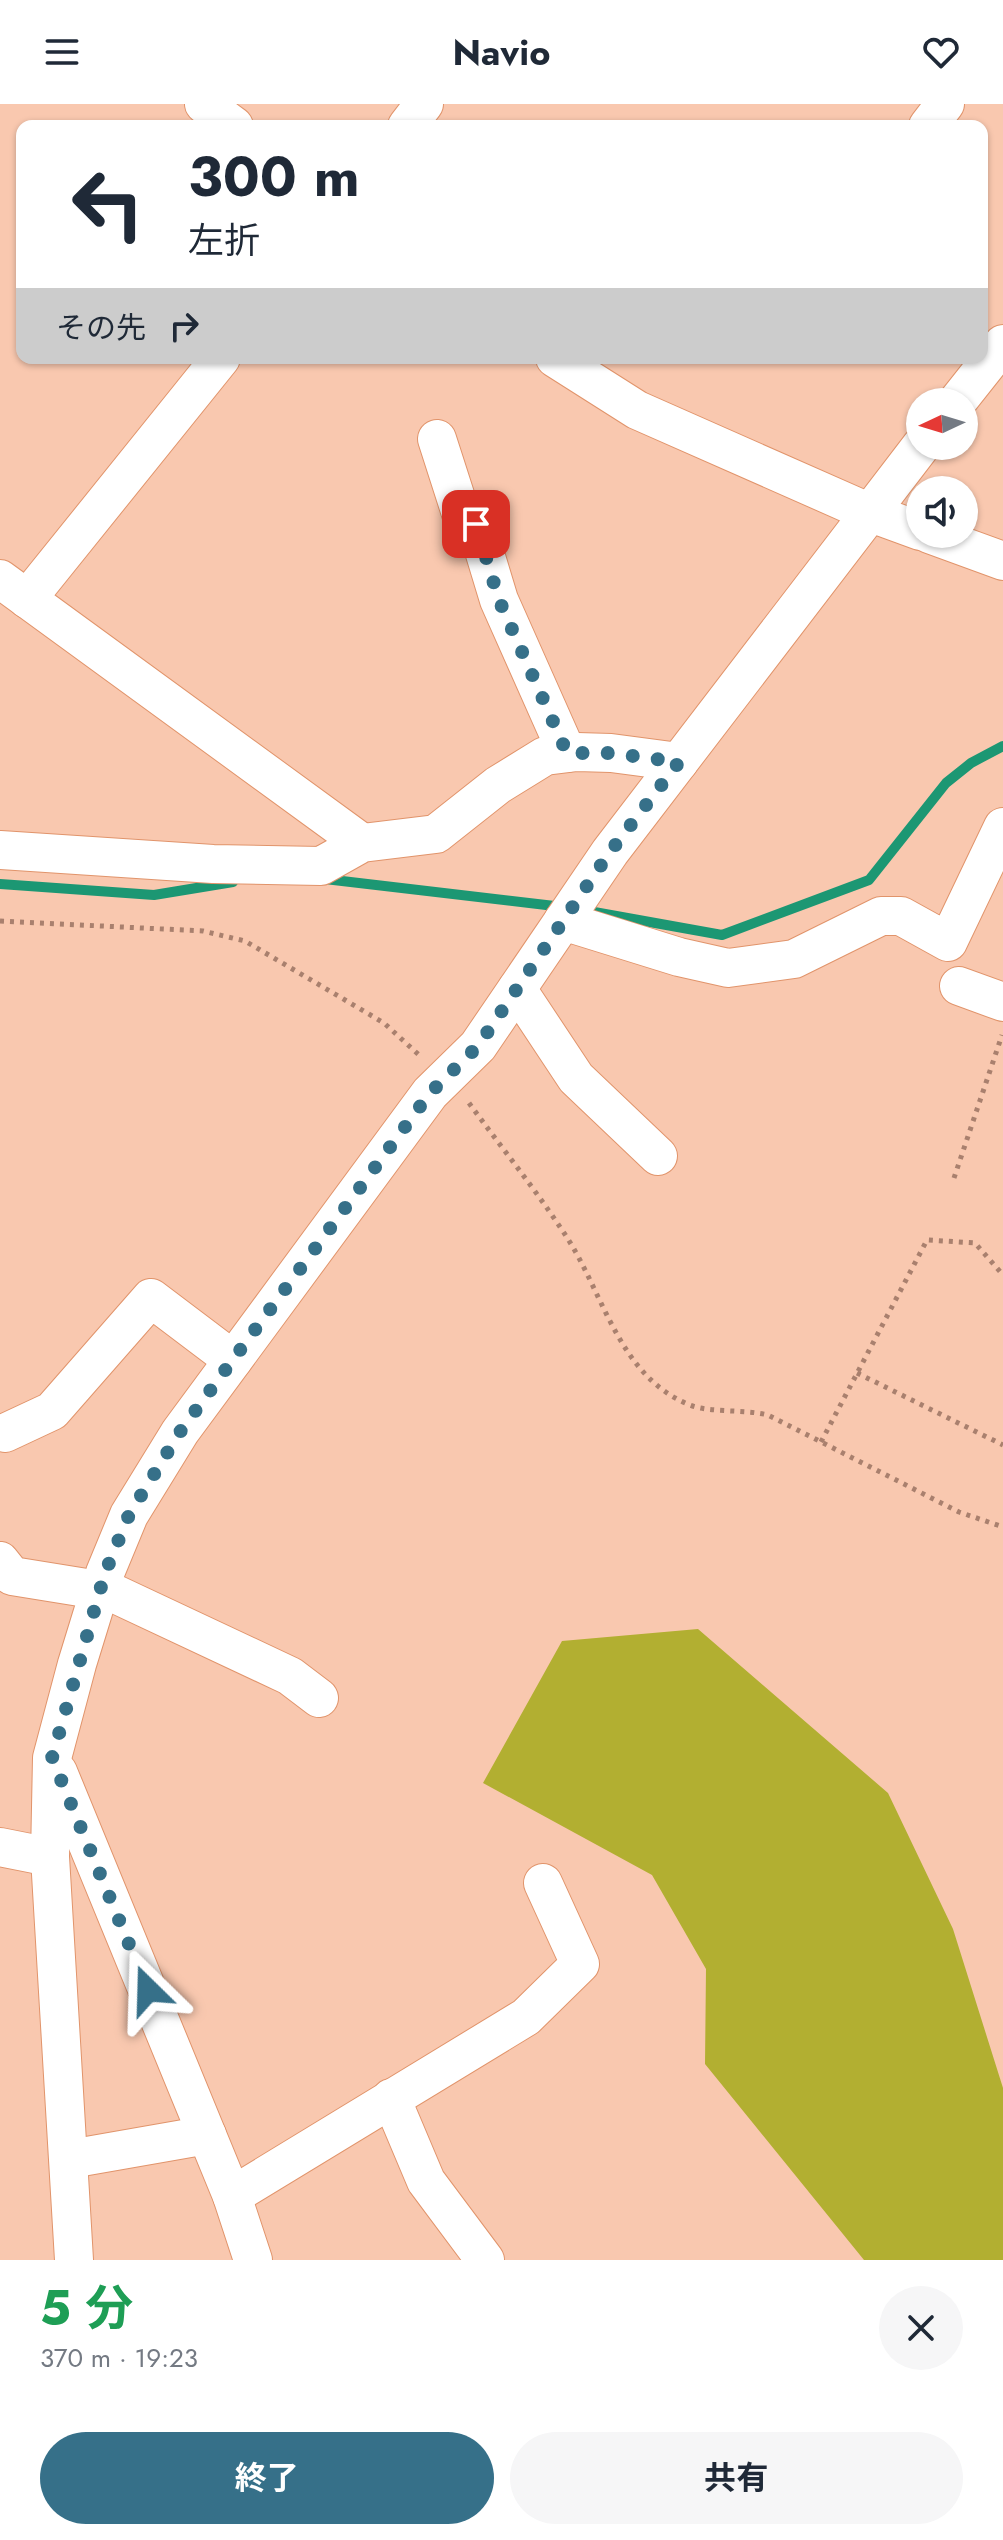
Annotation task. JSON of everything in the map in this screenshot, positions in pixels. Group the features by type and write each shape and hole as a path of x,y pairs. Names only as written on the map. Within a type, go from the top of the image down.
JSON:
{"street":[{"path":"204,104 226,120"},
{"path":"412,120 424,104"},
{"path":"933,120 945,104"},
{"path":"988,363 1003,344"},
{"path":"216,364 14,589 362,843"},
{"path":"564,364 637,410 906,526"},
{"path":"968,388 987,364"},
{"path":"437,439 464,523 476,524 499,600 567,753"},
{"path":"74,2260 50,1857 52,1758 100,1590 129,1515 180,1432 430,1093 478,1046 610,852 910,460"},
{"path":"967,548 1003,561"},
{"path":"0,850 213,864 321,866 362,843 436,834 510,778 545,756 611,753 679,762"},
{"path":"563,921 679,957 728,968 794,959 881,916 901,916 948,942 1003,827"},
{"path":"959,986 1003,1002"},
{"path":"517,989 576,1078 658,1156"},
{"path":"5,1433 52,1411 151,1298 233,1360"},
{"path":"0,1561 12,1576 100,1590 139,1604 290,1676 319,1698"},
{"path":"52,1758 232,2196 253,2260"},
{"path":"4,1859 50,1857"},
{"path":"232,2196 526,2017 580,1964 543,1883"},
{"path":"391,2098 426,2181 485,2260"},
{"path":"70,2159 207,2135"}],"path":[{"path":"0,921 203,931 245,941 384,1023 459,1090 568,1238 619,1338 646,1378 692,1405 745,1409 768,1415 959,1512 1003,1527"},
{"path":"954,1178 1003,1033"},
{"path":"821,1442 927,1240 975,1243 1003,1275"},
{"path":"857,1373 1003,1445"}],"shaded area":[{"path":"698,1629 888,1793 953,1929 1003,2088 1003,2260 864,2260 705,2064 706,1969 652,1875 483,1783 562,1641"}],"waterway":[{"path":"583,910 722,935 869,880 946,783 971,763 1003,746"},
{"path":"325,879 563,907"},
{"path":"0,884 154,895 233,882"}],"route":[{"path":"148,1990 52,1758 105,1573 129,1515 180,1432 215,1384 430,1093 478,1046 610,852 679,762 611,753 567,753 499,600 476,524"}]}
